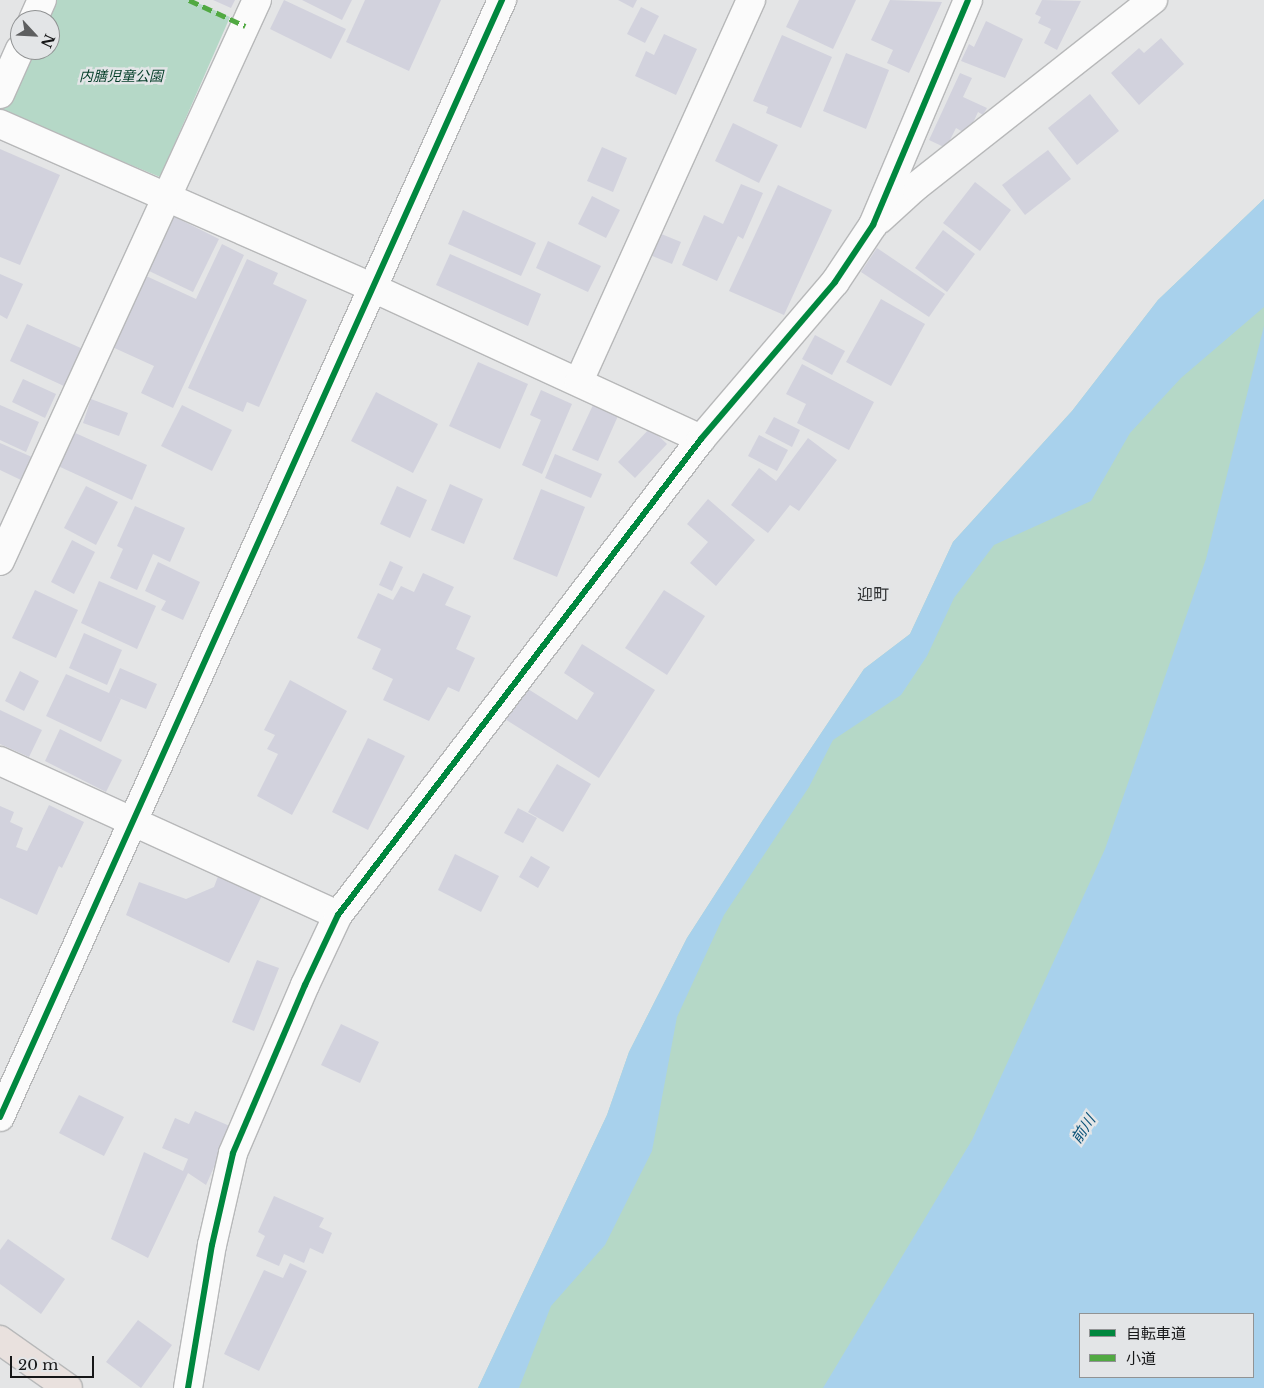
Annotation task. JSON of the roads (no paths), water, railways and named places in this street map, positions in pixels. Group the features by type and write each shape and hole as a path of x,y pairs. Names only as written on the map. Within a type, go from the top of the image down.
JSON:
{"highway":[{"path":"0,1340 68,1388"}],"street":[{"path":"0,561 168,199 257,0"},
{"path":"0,1117 375,289 502,0"},
{"path":"579,382 751,0"},
{"path":"188,1388 212,1245 234,1153 305,985 338,915 701,439 836,282 873,225 968,0"},
{"path":"873,225 915,187 1153,0"},
{"path":"0,94 15,60"},
{"path":"0,124 375,289 701,439"},
{"path":"0,761 338,915"}],"water":[{"path":"1264,199 1264,307 1181,378 1130,433 1091,501 994,545 954,598 927,656 901,695 833,740 809,787 724,915 677,1017 652,1151 605,1245 551,1306 519,1388 478,1388 607,1115 629,1052 687,938 763,820 864,669 910,634 953,542 1072,411 1158,300"},
{"name":"前川","path":"1264,326 1264,1388 823,1388 972,1140 1105,849 1206,559"}],"district":[{"name":"迎町","path":"873,594"}],"park label":[{"name":"内膳児童公園","path":"121,76"}]}
